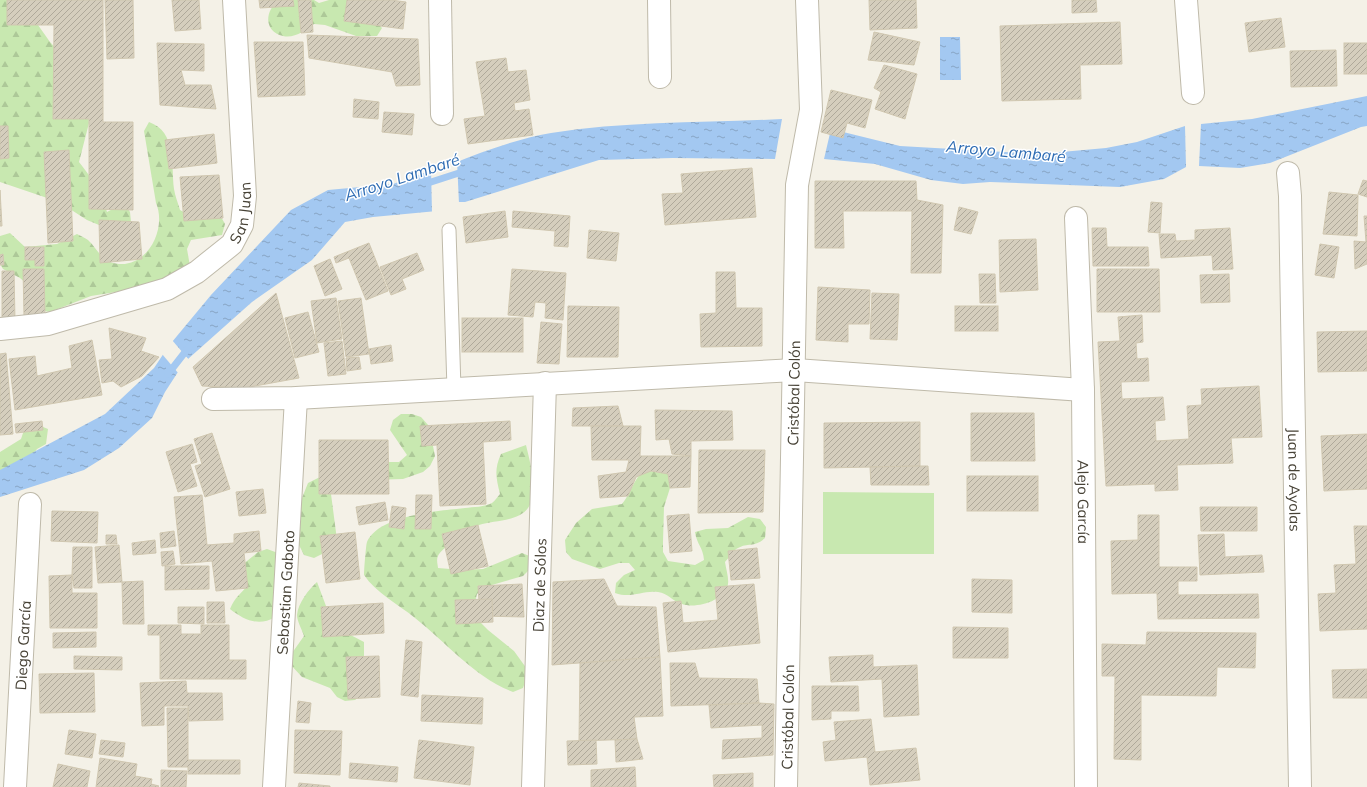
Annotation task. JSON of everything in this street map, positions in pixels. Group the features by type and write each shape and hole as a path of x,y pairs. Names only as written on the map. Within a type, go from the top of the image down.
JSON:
{"street":[{"name":"San Juan","path":"0,329 48,324 167,289 197,272 232,244 242,225 246,196 234,0"},
{"path":"440,0 442,114"},
{"path":"659,0 660,76"},
{"name":"Cristóbal Colón","path":"786,787 795,370 797,185 811,110 807,0"},
{"path":"1186,0 1193,93"},
{"name":"Juan de Ayolas","path":"1288,173 1290,204 1300,787"},
{"name":"Alejo García","path":"1076,218 1083,390 1086,787"},
{"path":"213,399 296,398 795,370 1083,390"},
{"name":"Diaz de Sólos","path":"533,787 546,383"},
{"name":"Sebastian Gaboto","path":"274,787 296,398"},
{"name":"Diego García","path":"15,787 30,504"}],"lane":[{"path":"449,230 454,389"}],"green space":[{"path":"0,0 31,0 34,5 38,25 50,42 70,64 88,113 89,123 79,162 96,186 107,212 124,203 130,212 131,222 120,227 99,225 87,220 59,202 0,182 0,153 7,145 0,125"},
{"path":"279,0 314,0 319,3 329,0 355,0 382,28 377,36 356,36 325,25 314,24 296,35 287,37 283,36 272,30 268,20 271,9"},
{"path":"149,122 158,127 164,133 168,141 171,150 174,189 180,210 189,215 220,215 225,224 222,235 191,240 187,249 191,272 122,291 91,296 50,312 39,310 28,285 20,278 3,269 0,264 0,236 10,233 25,247 57,244 77,234 88,240 103,258 110,262 122,264 133,262 143,256 150,248 156,237 159,226 159,214 144,131"},
{"path":"401,414 412,414 421,417 429,426 435,456 430,466 423,472 403,479 371,480 333,484 331,494 337,540 332,549 314,558 304,555 299,545 296,513 308,483 336,469 366,462 399,462 407,455 390,430 393,420"},
{"path":"31,422 48,429 46,444 37,449 31,457 0,473 0,452 21,439 24,430"},
{"path":"526,445 533,477 533,494 528,508 524,513 518,516 505,520 485,523 475,527 445,548 437,559 438,568 462,570 483,569 522,553 532,557 531,568 523,576 485,587 477,594 472,614 488,630 514,651 527,669 523,688 513,692 499,686 473,669 427,628 375,587 364,575 364,572 367,542 374,533 384,526 396,520 410,516 482,506 492,503 500,494 496,474 497,464 501,454"},
{"path":"644,470 668,474 670,488 664,507 663,552 668,561 695,565 704,560 695,532 706,529 728,528 748,517 760,519 766,527 765,538 758,543 745,545 736,549 725,562 728,584 722,595 716,599 702,604 688,605 679,603 665,594 658,592 621,595 615,593 616,583 624,575 635,570 629,563 619,563 600,569 572,559 566,552 565,540 576,523 592,509 622,504 637,478"},
{"path":"823,492 934,493 934,554 823,554"},
{"path":"267,549 278,553 275,617 263,622 257,622 246,619 230,609 234,601 248,584 242,565 258,552"},
{"path":"317,582 332,622 341,630 364,642 364,693 355,700 345,701 337,697 330,688 302,677 289,663 292,653 304,636 297,617 299,606 307,592"}],"water":[{"path":"940,37 960,37 961,80 940,80"},
{"path":"1367,96 1367,126 1361,127 1270,163 1240,168 1199,166 1201,124 1252,119"},
{"path":"782,119 775,159 673,158 599,160 465,202 456,202 452,164 513,142 551,133 608,126"},
{"path":"1185,126 1186,167 1164,179 1120,187 990,182 963,184 931,180 875,164 824,159 831,129 900,146 1039,154 1106,148 1137,142"},
{"path":"438,168 437,211 373,217 345,222 312,260 252,302 188,359 172,342 211,295 291,210 328,190 393,184"},
{"path":"164,353 178,372 165,392 152,418 119,448 84,470 0,497 0,470 105,414 154,368"}],"pier":[{"path":"457,160 459,204 454,202 450,164"},
{"path":"438,167 440,169 439,211 432,213 431,169"},
{"path":"172,340 189,360 186,360 171,343"},
{"path":"163,352 166,352 180,371 179,374 162,354"}],"building":[{"path":"7,0 103,0 103,122 133,122 133,210 89,209 89,119 53,119 54,25 7,25"},
{"path":"105,0 133,0 134,58 107,59"},
{"path":"172,0 199,0 201,29 175,31"},
{"path":"259,0 293,0 294,6 260,8"},
{"path":"298,0 311,0 313,32 301,33"},
{"path":"347,0 391,0 406,2 403,29 344,21"},
{"path":"869,0 916,0 917,28 870,30"},
{"path":"1072,0 1096,0 1097,12 1072,13"},
{"path":"1281,18 1285,47 1249,52 1245,23"},
{"path":"1120,22 1122,64 1080,65 1081,99 1002,101 1000,26"},
{"path":"874,32 920,42 914,65 868,60"},
{"path":"307,35 418,39 420,85 396,86 392,72 309,58"},
{"path":"254,42 303,42 305,95 258,97"},
{"path":"157,43 204,44 204,71 181,70 185,85 211,85 216,109 160,105"},
{"path":"1344,43 1367,43 1367,74 1344,74"},
{"path":"1336,50 1337,86 1291,87 1290,51"},
{"path":"506,58 508,72 526,70 530,100 514,103 515,111 529,109 533,135 468,144 464,119 485,116 476,62"},
{"path":"884,65 917,74 905,119 875,109 881,92 874,88"},
{"path":"831,90 872,100 865,128 847,123 843,138 821,132"},
{"path":"354,99 379,102 378,119 353,117"},
{"path":"384,112 414,114 412,135 382,132"},
{"path":"0,126 8,126 9,158 0,159"},
{"path":"214,134 217,163 169,169 165,140"},
{"path":"69,150 73,241 48,243 44,152"},
{"path":"752,168 756,217 665,225 662,194 683,193 681,174"},
{"path":"219,175 223,218 184,221 180,177"},
{"path":"1363,180 1367,181 1367,197 1358,194"},
{"path":"815,181 916,181 917,200 943,205 941,273 911,273 912,211 843,211 844,248 815,248"},
{"path":"0,190 2,226 0,226"},
{"path":"1329,192 1358,195 1357,236 1323,234"},
{"path":"1151,202 1162,203 1160,233 1148,232"},
{"path":"959,207 978,212 971,234 954,230"},
{"path":"505,211 508,237 466,243 463,217"},
{"path":"513,211 570,216 568,247 554,246 555,231 512,227"},
{"path":"1364,216 1367,216 1367,264 1355,269 1354,241 1366,242"},
{"path":"99,220 139,222 142,259 100,263"},
{"path":"1092,228 1106,228 1107,247 1148,247 1149,266 1093,266"},
{"path":"1230,228 1233,269 1213,270 1212,255 1161,258 1159,234 1175,234 1176,241 1195,240 1195,230"},
{"path":"589,230 619,233 616,261 587,258"},
{"path":"1036,239 1038,290 1000,292 999,240"},
{"path":"369,243 388,291 366,300 349,258 336,263 334,257"},
{"path":"1320,244 1339,247 1334,278 1315,275"},
{"path":"25,247 44,247 44,266 35,266 35,260 25,260"},
{"path":"417,253 424,270 402,279 406,289 391,295 380,267"},
{"path":"3,254 4,265 0,265 0,255"},
{"path":"330,259 342,289 325,296 314,266"},
{"path":"23,269 44,269 45,316 24,316"},
{"path":"512,269 566,273 563,320 545,318 546,303 535,302 533,317 508,315"},
{"path":"1097,269 1159,269 1160,312 1097,312"},
{"path":"2,271 14,271 15,321 2,321"},
{"path":"716,272 735,272 736,308 762,308 762,346 701,347 700,314 716,313"},
{"path":"979,274 995,274 996,303 980,303"},
{"path":"1229,274 1230,302 1201,303 1200,275"},
{"path":"818,287 870,290 869,324 848,324 848,342 816,340"},
{"path":"276,293 299,378 244,388 202,386 193,367"},
{"path":"872,293 899,294 897,340 870,339"},
{"path":"336,298 342,339 317,343 311,301"},
{"path":"361,298 369,354 346,357 338,301"},
{"path":"568,306 619,307 618,357 567,357"},
{"path":"955,306 998,306 998,331 955,331"},
{"path":"308,312 319,352 295,358 285,318"},
{"path":"1142,315 1143,342 1136,343 1137,359 1148,358 1149,381 1121,382 1122,399 1163,397 1165,420 1155,421 1156,441 1189,439 1187,406 1202,405 1201,389 1259,386 1262,437 1231,438 1233,463 1177,465 1178,490 1155,491 1155,484 1106,486 1098,342 1120,341 1118,317"},
{"path":"462,318 523,318 523,352 462,352"},
{"path":"541,322 562,324 559,364 537,363"},
{"path":"109,328 146,338 141,351 159,357 142,376 121,387 113,381 102,383 99,360 112,359"},
{"path":"1367,331 1367,371 1318,372 1317,332"},
{"path":"92,340 102,395 15,410 9,359 35,356 37,376 72,368 69,346"},
{"path":"342,341 346,374 328,376 324,343"},
{"path":"391,345 393,361 371,364 369,349"},
{"path":"6,353 13,434 0,435 0,354"},
{"path":"359,357 361,369 347,371 346,358"},
{"path":"618,406 623,426 572,426 573,408"},
{"path":"655,410 732,411 733,440 691,441 691,456 672,454 669,439 656,440"},
{"path":"971,413 1034,413 1035,461 971,461"},
{"path":"42,421 43,430 16,433 15,424"},
{"path":"510,421 511,440 483,442 486,504 440,506 437,445 422,446 420,426"},
{"path":"920,422 920,466 824,468 824,423"},
{"path":"591,426 641,426 640,456 691,456 690,487 670,488 668,474 651,471 636,477 628,496 600,498 598,476 626,472 629,460 592,460"},
{"path":"212,433 230,489 205,497 195,466 202,464 194,439"},
{"path":"1367,434 1367,489 1324,491 1321,436"},
{"path":"319,440 388,440 389,494 319,494"},
{"path":"192,444 197,462 190,464 197,486 178,492 166,452"},
{"path":"699,450 765,450 763,512 698,513"},
{"path":"928,466 929,485 871,485 870,467"},
{"path":"967,476 1038,476 1038,511 967,511"},
{"path":"263,489 266,513 239,516 236,492"},
{"path":"202,495 207,545 234,543 234,534 259,531 261,551 244,553 248,588 216,591 212,561 181,564 174,497"},
{"path":"416,495 432,495 431,529 415,529"},
{"path":"385,502 388,520 359,525 356,507"},
{"path":"392,506 406,508 404,529 389,527"},
{"path":"1200,507 1257,507 1257,531 1201,531"},
{"path":"52,511 98,512 97,543 51,541"},
{"path":"689,514 692,551 670,553 667,516"},
{"path":"1138,515 1159,515 1159,567 1197,567 1197,581 1178,581 1178,595 1258,594 1259,618 1158,619 1157,593 1112,594 1111,541 1138,540"},
{"path":"478,525 488,566 451,574 442,534"},
{"path":"1354,526 1367,526 1367,629 1320,631 1318,594 1336,593 1334,565 1356,564"},
{"path":"174,531 176,546 161,548 160,533"},
{"path":"355,532 360,579 326,583 320,536"},
{"path":"1224,534 1225,557 1262,555 1264,572 1200,575 1198,535"},
{"path":"106,535 116,535 117,544 106,544"},
{"path":"155,540 156,553 133,555 132,543"},
{"path":"119,545 122,582 98,583 95,547"},
{"path":"73,547 92,547 92,588 74,588 72,575"},
{"path":"757,548 760,578 731,580 728,551"},
{"path":"173,551 175,564 162,566 161,552"},
{"path":"165,566 209,566 209,589 165,590"},
{"path":"72,575 72,593 97,593 97,628 50,628 49,576"},
{"path":"604,579 617,606 656,607 660,657 552,665 553,582"},
{"path":"972,579 1012,580 1012,613 972,612"},
{"path":"143,581 144,624 123,624 122,582"},
{"path":"522,584 524,617 480,616 478,586"},
{"path":"754,584 760,643 668,652 663,603 681,601 683,623 718,620 715,587"},
{"path":"492,599 493,622 456,624 455,600"},
{"path":"207,602 224,602 225,623 207,623"},
{"path":"383,603 384,633 323,637 321,607"},
{"path":"178,607 204,607 204,624 178,623"},
{"path":"148,625 181,625 181,634 201,634 201,625 229,625 229,660 246,660 246,679 160,679 160,635 148,635"},
{"path":"953,627 1008,628 1008,658 953,658"},
{"path":"96,632 96,647 53,648 53,633"},
{"path":"1147,632 1256,633 1255,668 1217,667 1216,696 1141,695 1141,760 1114,759 1115,676 1102,676 1102,644 1146,645"},
{"path":"406,640 422,642 418,697 401,695"},
{"path":"873,655 873,667 917,665 919,715 884,717 882,679 831,682 829,657"},
{"path":"74,656 122,657 122,670 74,669"},
{"path":"379,656 380,697 348,699 346,657"},
{"path":"660,657 663,716 634,717 637,739 579,741 580,663"},
{"path":"670,663 695,663 699,678 757,679 759,703 671,706"},
{"path":"1367,669 1367,698 1333,698 1332,670"},
{"path":"94,673 95,712 40,713 39,674"},
{"path":"186,681 187,693 222,693 223,720 189,721 188,706 164,706 164,725 142,726 140,683"},
{"path":"812,686 858,686 859,711 831,711 831,719 812,720"},
{"path":"422,695 483,698 482,724 421,721"},
{"path":"298,701 311,703 309,723 296,722"},
{"path":"759,703 774,704 773,755 722,759 723,740 762,738 762,725 711,728 709,705"},
{"path":"167,708 188,708 188,760 240,760 240,774 188,774 188,767 168,767"},
{"path":"871,719 875,752 916,748 920,780 870,785 867,757 825,761 823,742 836,740 834,722"},
{"path":"69,730 96,734 92,758 65,754"},
{"path":"295,730 342,731 340,775 294,773"},
{"path":"637,739 643,759 616,762 615,740"},
{"path":"101,740 125,743 123,757 99,754"},
{"path":"419,740 474,747 470,785 414,778"},
{"path":"596,740 597,764 568,765 567,741"},
{"path":"100,758 137,764 135,776 152,779 151,784 159,786 96,787"},
{"path":"350,763 398,767 397,782 349,778"},
{"path":"58,764 90,771 87,787 53,787"},
{"path":"635,767 636,787 591,787 591,770"},
{"path":"161,770 187,771 186,787 161,787"},
{"path":"753,773 753,787 714,787 713,775"},
{"path":"299,783 330,786 330,787 298,787"}],"waterway":[{"name":"Arroyo Lambaré","path":"428,183 462,172"},
{"name":"Arroyo Lambaré","path":"168,374 189,347"}]}
